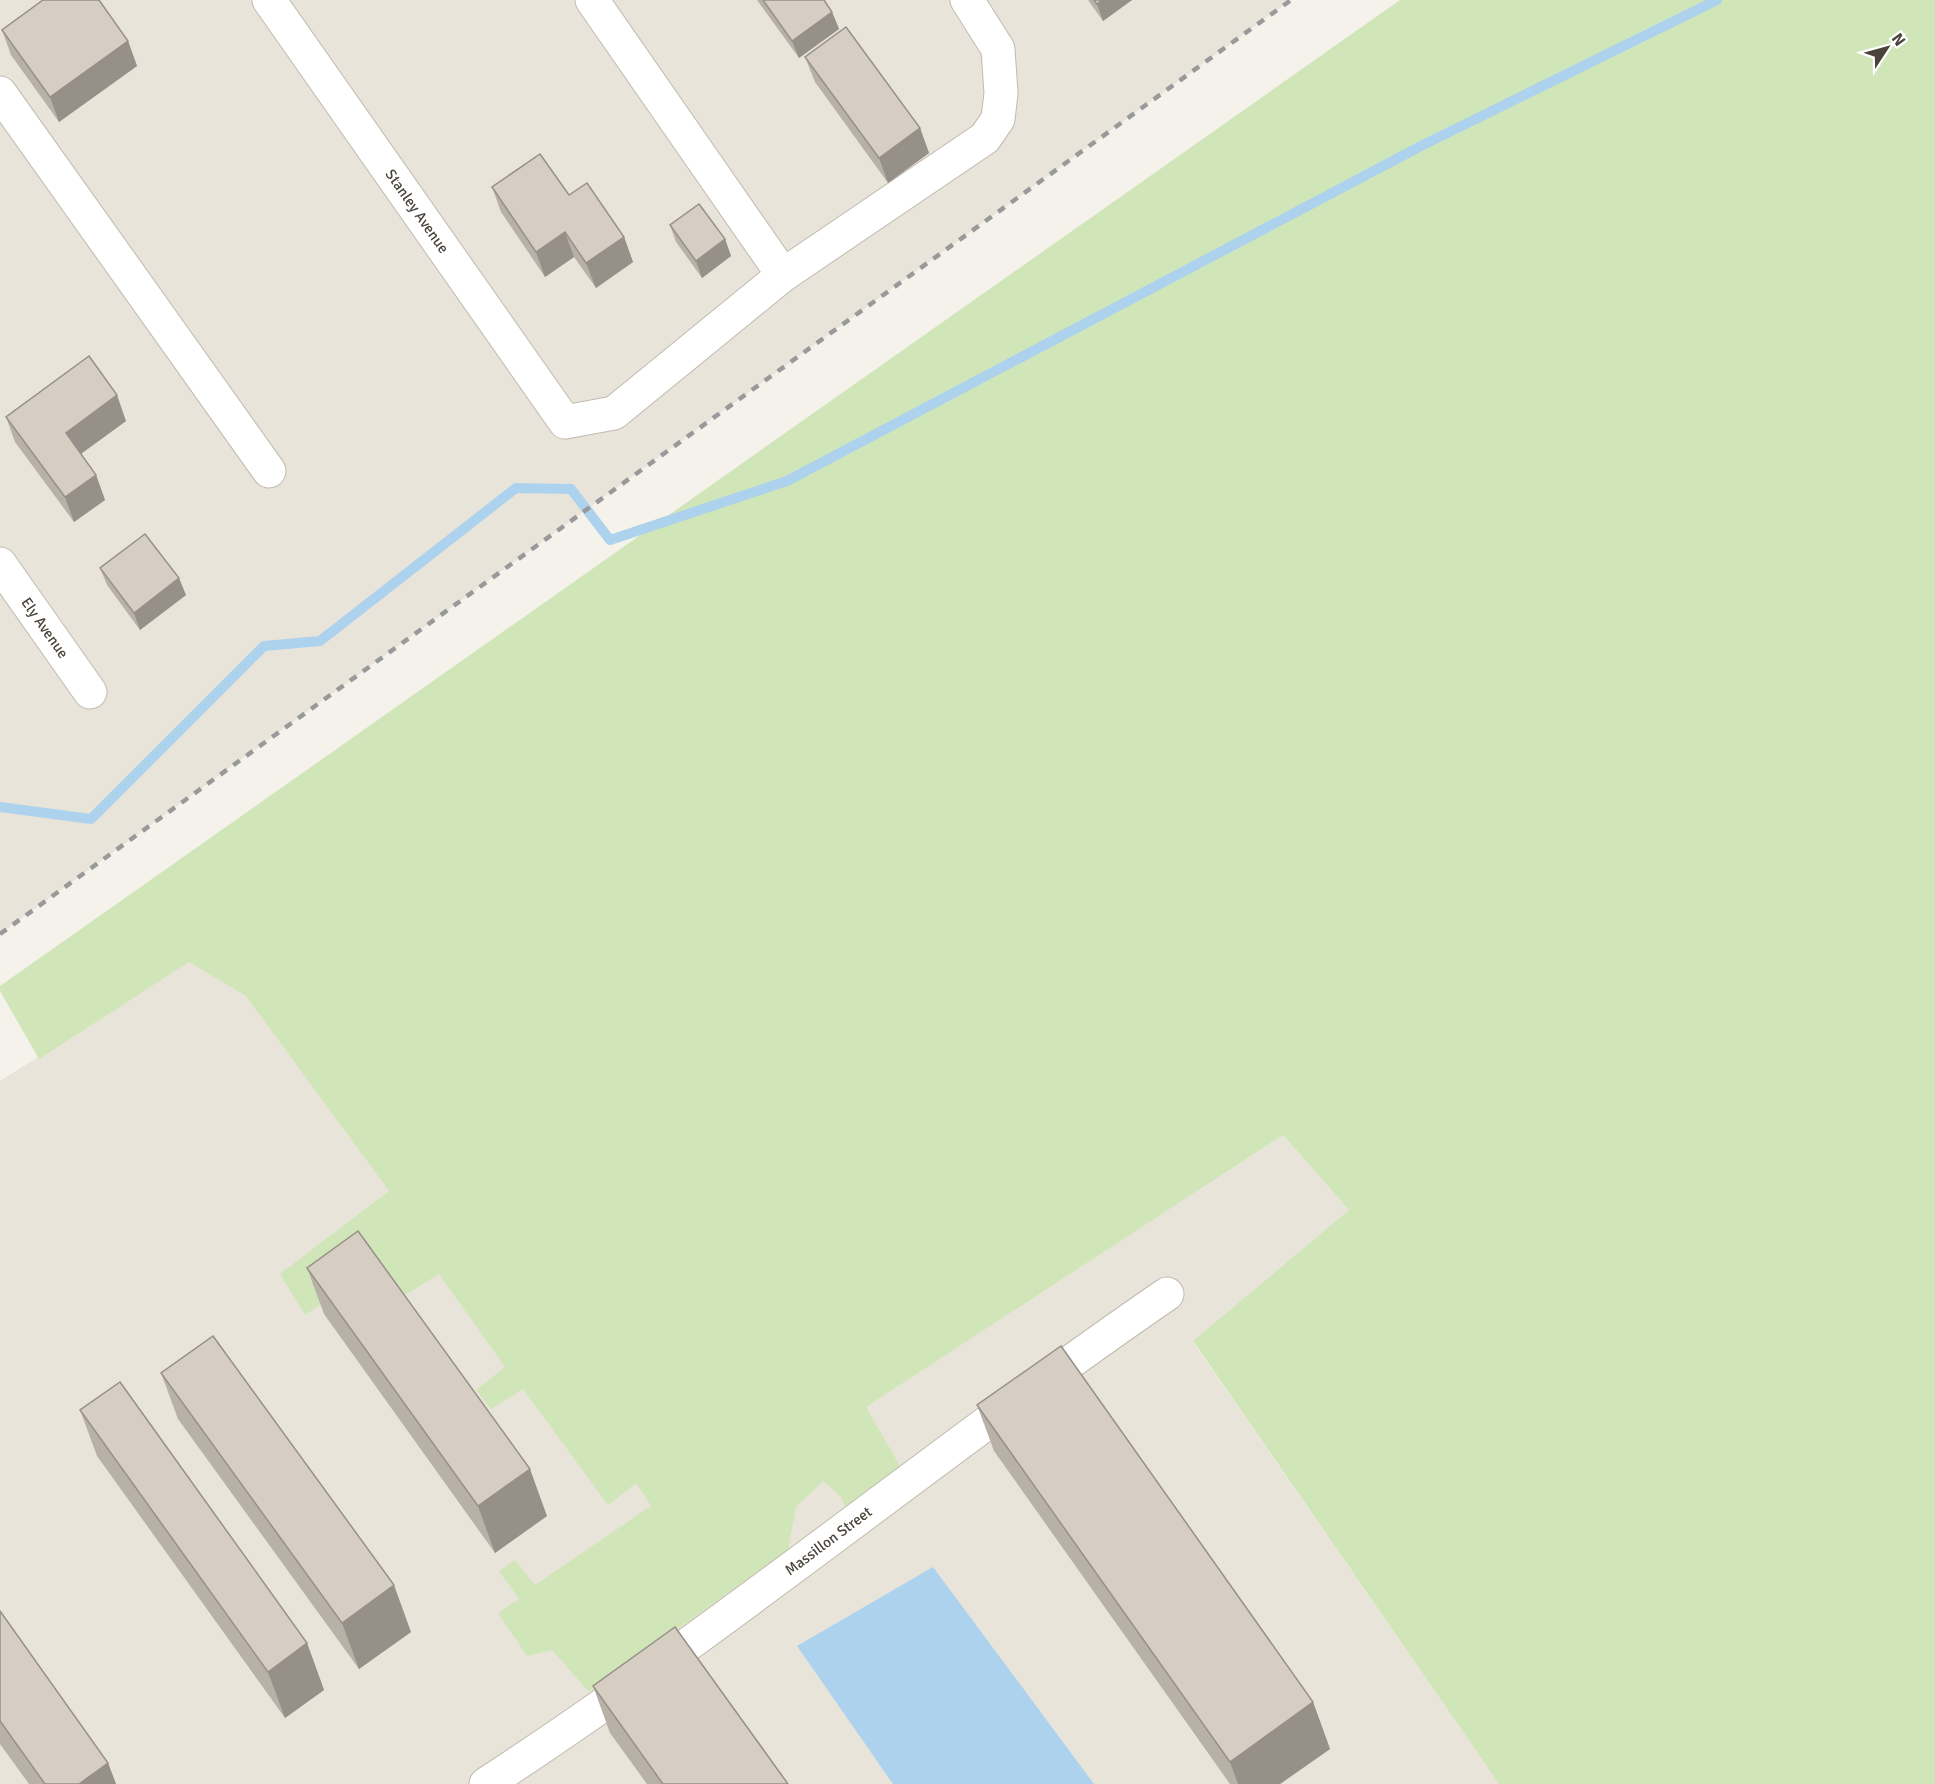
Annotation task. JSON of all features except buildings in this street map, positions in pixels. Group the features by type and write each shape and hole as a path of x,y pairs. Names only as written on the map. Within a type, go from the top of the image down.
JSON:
{"street":[{"name":"Stanley Avenue","path":"269,0 565,422 614,413 783,275"},
{"path":"591,0 783,275 985,138 998,119 1001,93 998,49 967,0"},
{"path":"0,93 269,471"},
{"name":"Ely Avenue","path":"0,564 90,692"},
{"name":"Massillon Street","path":"486,1784 719,1624 1080,1354 1167,1294"}],"shaded area":[{"path":"0,0 1291,0 0,934"},
{"path":"261,911 865,1407 1283,1135 1349,1210 1193,1342 1499,1784 0,1784 0,1081 189,962"}],"green space":[{"path":"1400,0 1935,0 1935,1784 1499,1784 1193,1341 1349,1210 1283,1135 866,1407 900,1466 846,1509 841,1497 823,1481 796,1507 788,1550 589,1692 552,1650 527,1656 498,1613 519,1599 499,1571 515,1560 535,1585 651,1506 636,1483 608,1505 523,1389 491,1409 476,1390 505,1367 439,1274 402,1297 380,1264 305,1315 280,1274 389,1191 246,996 189,962 39,1059 0,991 0,986"}],"water":[{"path":"933,1567 1094,1784 893,1784 797,1646"}],"waterway":[{"path":"0,807 91,819 264,646 320,641 516,488 571,489 610,540 787,481 1421,146 1717,0"}],"railway":[{"path":"0,934 1291,0"}]}
